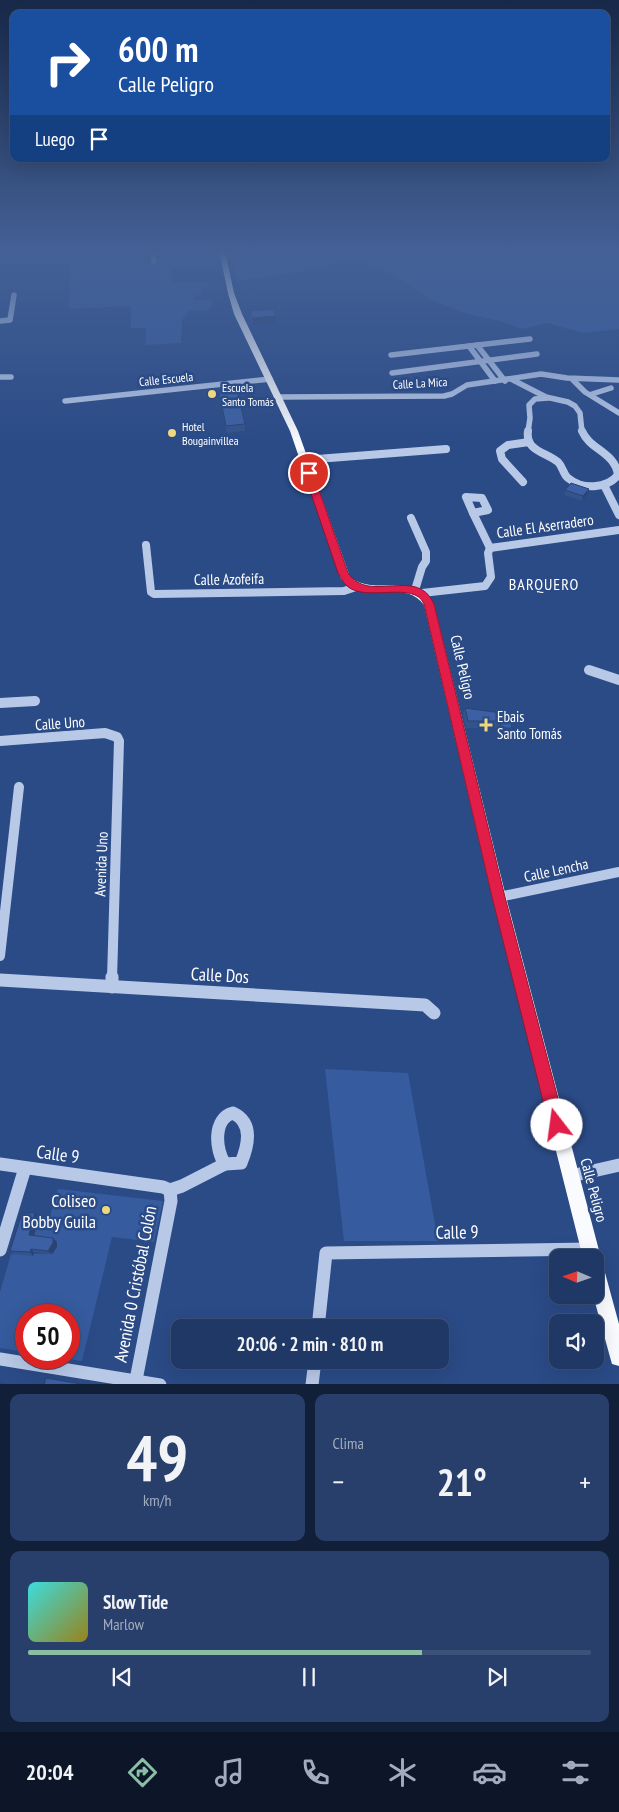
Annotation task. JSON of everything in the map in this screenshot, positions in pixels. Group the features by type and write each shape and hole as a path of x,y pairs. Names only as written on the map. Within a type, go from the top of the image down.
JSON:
{"main road":[{"path":"239,316 279,397 304,460 346,579 356,587 370,590 419,591"},
{"name":"Calle Peligro","path":"419,591 429,604 498,897 590,1249"},
{"path":"604,1302 619,1358"}],"street":[{"path":"0,321 10,320 11,316"},
{"path":"391,355 530,339"},
{"path":"477,345 495,381"},
{"path":"469,346 502,380 539,398"},
{"path":"392,373 537,354"},
{"name":"Calle La Mica","path":"279,397 444,396 452,394 465,385 541,374 582,379 619,380"},
{"path":"0,378 11,377"},
{"path":"511,378 548,398"},
{"path":"572,378 585,392 616,407 619,412"},
{"name":"Calle Escuela","path":"65,401 270,379"},
{"path":"582,379 592,391 592,394"},
{"path":"592,394 611,388"},
{"path":"606,485 616,479 618,471 611,458 583,434 579,410 566,401 548,398 539,398 532,401 528,407 531,418 527,436 529,442 538,451 560,464 565,475 572,481 586,486 606,485 619,487"},
{"path":"523,482 502,459 500,451 508,445 529,442"},
{"path":"304,460 446,448"},
{"path":"606,485 612,504 619,514"},
{"path":"473,513 490,548"},
{"path":"412,518 426,552 426,561 422,567 419,591"},
{"name":"Calle El Aserradero","path":"419,591 485,586 491,577 488,553 490,548 619,530"},
{"name":"Calle Azofeifa","path":"146,545 151,592 154,594 344,591 356,587"},
{"path":"590,670 619,680"},
{"path":"0,703 35,701"},
{"name":"Calle Uno","path":"0,741 105,733 117,737 119,742"},
{"name":"Avenida Uno","path":"112,987 119,742"},
{"path":"0,956 19,787"},
{"name":"Calle Lencha","path":"498,897 619,872"},
{"name":"Calle Dos","path":"0,980 425,1005 434,1013"},
{"name":"Calle 9","path":"0,1164 163,1187 170,1190"},
{"path":"170,1190 182,1186 225,1164"},
{"path":"571,1176 619,1165"},
{"path":"0,1250 25,1168"},
{"name":"Avenida 0 Cristóbal Colón","path":"136,1383 171,1201 170,1190"},
{"name":"Calle 9","path":"319,1319 326,1253 549,1253"},
{"path":"0,1359 136,1383 160,1384"},
{"path":"312,1384 314,1369"}],"shaded area":[{"path":"131,316 186,316 182,320 181,343 145,345 146,328 131,328"},
{"path":"475,316 619,316 619,329 584,333 547,323 522,329 504,322"},
{"path":"325,1069 408,1073 438,1241 344,1241"},
{"path":"58,1189 163,1201 154,1242 112,1237 82,1361 80,1361 80,1304 15,1304 15,1350 0,1348 0,1292 11,1254 52,1254 57,1247 33,1239 36,1229 46,1230"}],"building":[{"path":"251,316 276,316 252,318"},
{"name":"Hotel Bougainvillea","path":"237,390 245,424 226,426 219,392"},
{"path":"571,483 589,489 583,496 565,490"},
{"path":"465,708 509,714 512,728 501,728 500,721 468,721"},
{"path":"22,1213 35,1213 29,1235 53,1238 53,1243 48,1251 31,1249 30,1252 10,1251"},
{"path":"46,1378 81,1384 44,1384"}],"place":[{"name":"Escuela Santo Tomás","path":"212,394"},
{"name":"Hotel Bougainvillea","path":"172,433"},
{"name":"Ebais Santo Tomás","path":"486,725"},
{"name":"Coliseo Bobby Guila","path":"106,1210"}],"district":[{"name":"BARQUERO","path":"544,584"}],"route":[{"path":"309,473 343,573 350,584 370,590 400,588 416,590 426,597 429,604 498,897 557,1125"}]}
